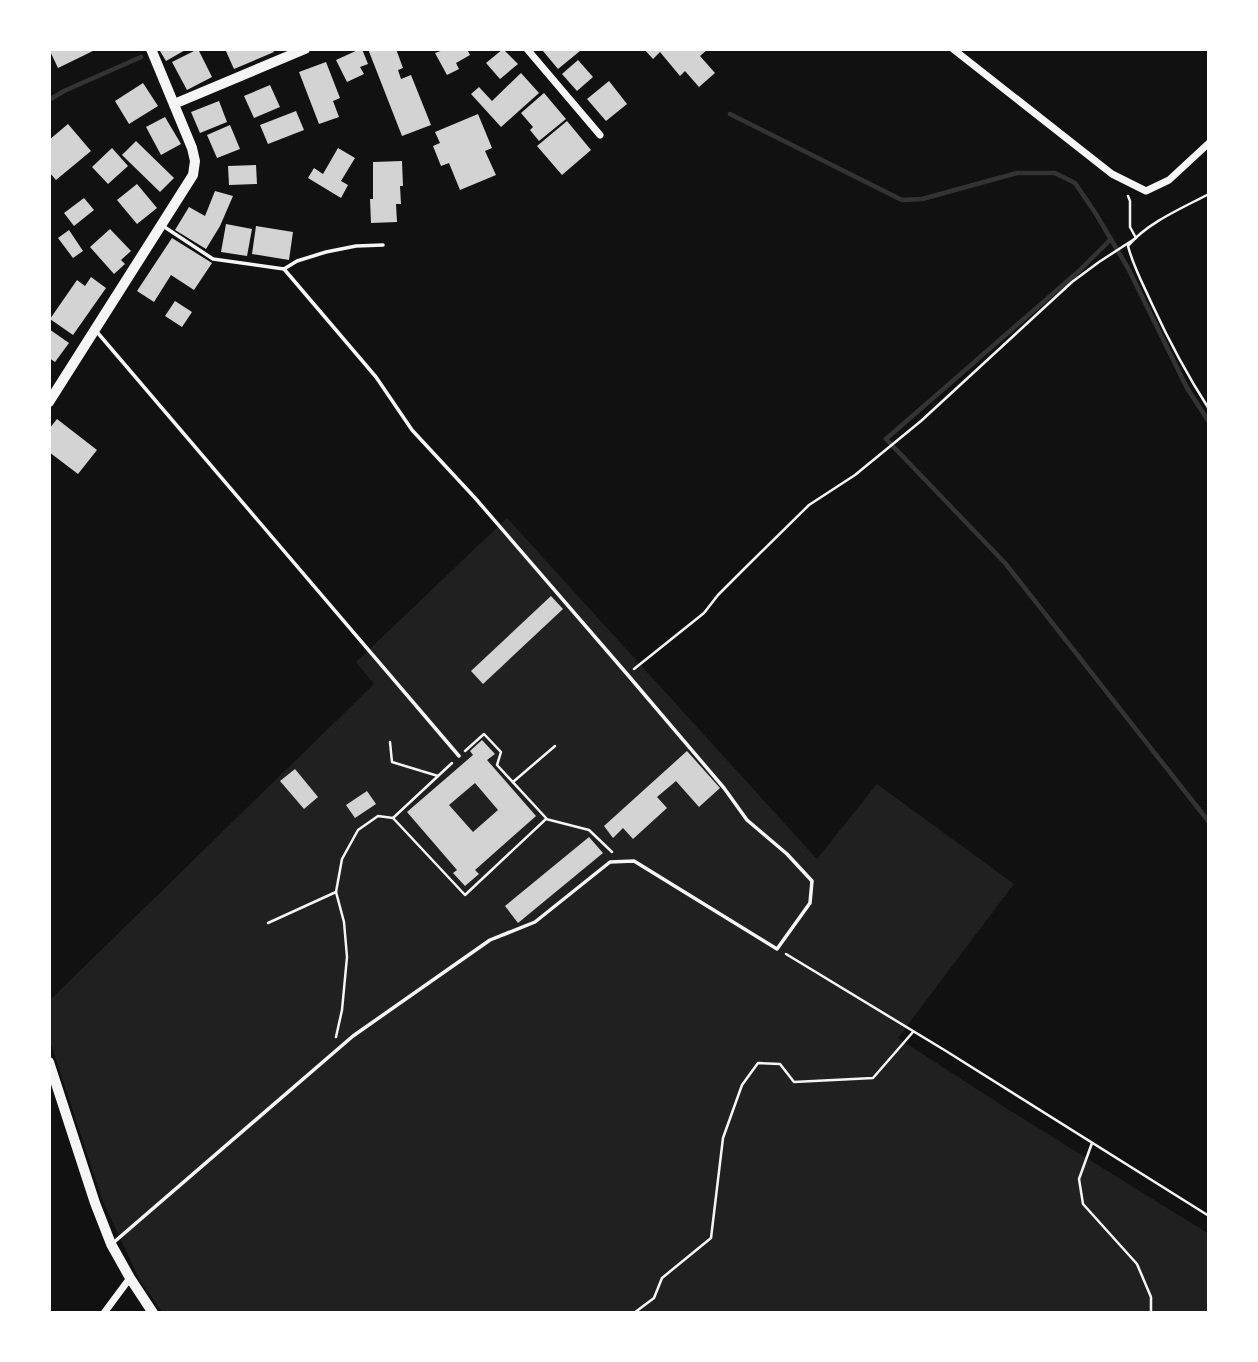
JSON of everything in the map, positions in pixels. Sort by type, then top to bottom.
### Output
[{"type":"street","points":[[49,402],[193,175],[195,161],[192,148],[151,49]]},
{"type":"street","points":[[174,104],[305,49]]},
{"type":"street","points":[[527,49],[600,135]]},
{"type":"street","points":[[953,49],[1112,174],[1146,191],[1170,180],[1209,143]]},
{"type":"street","points":[[49,1062],[111,1244],[153,1313]]},
{"type":"street","points":[[104,1313],[130,1278]]},
{"type":"lane","points":[[162,225],[213,258],[284,269],[297,261],[326,252],[356,246],[383,245]]},
{"type":"lane","points":[[111,1244],[333,1051],[490,940],[534,922],[610,862],[635,861],[777,949],[810,902],[812,881],[787,853],[747,820],[724,788],[627,674],[476,499],[412,430],[376,377],[284,269]]},
{"type":"lane","points":[[95,330],[459,757]]},
{"type":"path","points":[[1121,178],[1130,201],[1130,227],[1136,238]]},
{"type":"path","points":[[627,674],[704,613],[744,568],[809,505],[855,475],[921,421],[1072,282],[1175,211],[1209,194]]},
{"type":"path","points":[[1136,238],[1128,246],[1132,260],[1184,369],[1209,409]]},
{"type":"path","points":[[393,818],[484,734],[501,752],[497,765],[546,819],[589,830],[622,862]]},
{"type":"path","points":[[390,742],[392,762],[438,776]]},
{"type":"path","points":[[513,782],[555,746]]},
{"type":"path","points":[[333,1051],[347,957],[344,922],[336,892],[342,859],[358,830],[378,816],[393,818],[465,895],[546,819]]},
{"type":"path","points":[[268,923],[336,892]]},
{"type":"path","points":[[777,949],[1209,1216]]},
{"type":"path","points":[[634,1313],[654,1298],[663,1278],[711,1238],[723,1138],[743,1085],[758,1063],[780,1064],[794,1082],[873,1078],[913,1031]]},
{"type":"path","points":[[1092,1143],[1079,1179],[1083,1204],[1137,1264],[1151,1297],[1151,1313]]},
{"type":"shaded area","points":[[507,518],[817,859],[877,784],[1014,884],[898,1038],[1209,1234],[1209,1313],[163,1313],[140,1281],[102,1199],[49,1038],[49,1001],[374,684],[356,662]]},
{"type":"building","points":[[49,49],[97,49],[58,68]]},
{"type":"building","points":[[187,49],[166,61],[160,51]]},
{"type":"building","points":[[198,49],[212,77],[187,90],[172,62]]},
{"type":"building","points":[[225,49],[272,49],[274,52],[234,69]]},
{"type":"building","points":[[360,49],[368,64],[360,67],[364,74],[347,82],[336,60]]},
{"type":"building","points":[[368,49],[396,49],[403,68],[398,70],[401,79],[411,75],[431,125],[402,136]]},
{"type":"building","points":[[446,49],[467,49],[470,55],[456,63],[459,69],[447,75],[435,53]]},
{"type":"building","points":[[503,49],[518,64],[500,79],[486,63]]},
{"type":"building","points":[[644,49],[708,49],[700,56],[715,73],[699,87],[685,71],[680,76],[660,52],[653,59]]},
{"type":"building","points":[[543,51],[580,51],[558,69]]},
{"type":"building","points":[[578,60],[593,77],[577,91],[562,74]]},
{"type":"building","points":[[326,62],[340,98],[333,101],[339,117],[319,124],[299,72]]},
{"type":"building","points":[[521,73],[539,93],[501,127],[471,94],[479,87],[492,101]]},
{"type":"building","points":[[609,81],[627,104],[606,121],[587,99]]},
{"type":"building","points":[[143,83],[158,106],[129,124],[115,101]]},
{"type":"building","points":[[270,85],[280,107],[254,118],[244,96]]},
{"type":"building","points":[[544,93],[566,119],[539,141],[530,130],[533,127],[521,113]]},
{"type":"building","points":[[219,101],[227,122],[200,133],[191,112]]},
{"type":"building","points":[[296,111],[304,130],[268,144],[260,125]]},
{"type":"building","points":[[478,114],[492,148],[485,151],[496,175],[460,190],[449,163],[441,166],[433,146],[440,143],[435,132]]},
{"type":"building","points":[[165,117],[181,144],[161,155],[146,127]]},
{"type":"building","points":[[567,121],[591,150],[562,175],[537,146]]},
{"type":"building","points":[[68,124],[91,151],[56,180],[49,172],[49,140]]},
{"type":"building","points":[[230,125],[240,149],[217,158],[207,135]]},
{"type":"building","points":[[136,141],[174,178],[160,192],[122,155]]},
{"type":"building","points":[[112,148],[128,166],[108,184],[92,167]]},
{"type":"building","points":[[338,148],[355,158],[341,181],[348,185],[341,198],[308,178],[314,168],[323,174]]},
{"type":"building","points":[[402,161],[403,186],[400,186],[401,204],[396,204],[397,222],[371,223],[373,162]]},
{"type":"building","points":[[256,165],[257,184],[229,185],[228,166]]},
{"type":"building","points":[[137,184],[157,208],[137,224],[117,200]]},
{"type":"building","points":[[215,191],[233,196],[206,249],[175,230],[189,207],[205,216]]},
{"type":"building","points":[[84,198],[94,210],[74,226],[64,213]]},
{"type":"building","points":[[226,224],[252,229],[247,256],[221,252]]},
{"type":"building","points":[[256,226],[293,232],[289,260],[252,254]]},
{"type":"building","points":[[110,229],[131,251],[121,260],[125,264],[114,274],[90,247]]},
{"type":"building","points":[[69,230],[83,251],[73,258],[58,238]]},
{"type":"building","points":[[172,238],[212,263],[194,290],[171,275],[154,302],[137,291]]},
{"type":"building","points":[[91,277],[106,288],[73,335],[50,319],[77,280],[85,286]]},
{"type":"building","points":[[175,301],[192,312],[182,327],[165,316]]},
{"type":"building","points":[[49,329],[69,343],[55,362],[49,358]]},
{"type":"building","points":[[57,419],[97,450],[78,474],[49,452],[49,429]]},
{"type":"building","points":[[551,596],[563,609],[483,684],[471,671]]},
{"type":"building","points":[[482,740],[495,754],[487,760],[536,816],[475,870],[479,874],[465,886],[453,873],[457,870],[407,812],[473,755],[470,751]],"holes":[[[475,783],[498,810],[473,832],[449,805]]]},
{"type":"building","points":[[687,751],[720,788],[699,807],[676,781],[657,797],[667,808],[633,839],[623,828],[613,838],[604,826]]},
{"type":"building","points":[[295,769],[318,797],[304,809],[280,781]]},
{"type":"building","points":[[367,791],[376,804],[355,818],[346,805]]},
{"type":"building","points":[[589,837],[603,853],[518,923],[505,906]]},
{"type":"waterway","points":[[49,100],[141,57]]},
{"type":"waterway","points":[[730,114],[902,200],[922,199],[1017,173],[1055,173],[1075,183],[1128,268],[1187,388],[1209,422]]},
{"type":"waterway","points":[[1111,239],[1079,271],[886,439],[1005,563],[1209,822]]}]
